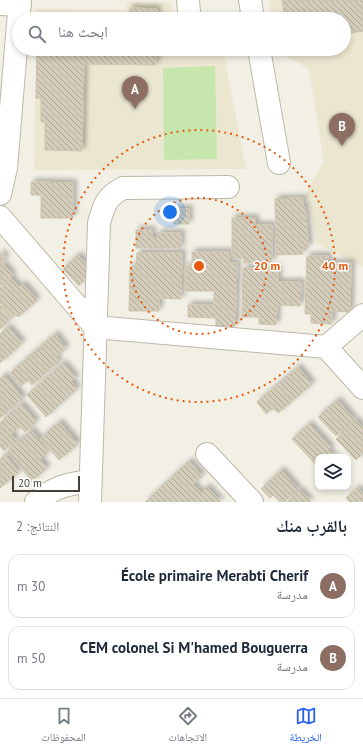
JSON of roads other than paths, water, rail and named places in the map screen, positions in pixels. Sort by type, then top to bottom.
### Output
[{"type":"street","points":[[250,0],[252,12]]},
{"type":"street","points":[[0,194],[6,168],[12,27]]},
{"type":"street","points":[[260,56],[279,162]]},
{"type":"street","points":[[36,502],[46,493],[70,483],[90,492],[100,223],[104,206],[112,193],[123,188],[228,187]]},
{"type":"street","points":[[0,217],[95,327],[326,347],[363,388]]},
{"type":"street","points":[[326,347],[363,315]]},
{"type":"street","points":[[207,454],[252,502]]},
{"type":"place","name":"École primaire Merabti Cherif","points":[[135,109]]},
{"type":"place","name":"CEM colonel Si M'hamed Bouguerra","points":[[342,146]]}]
